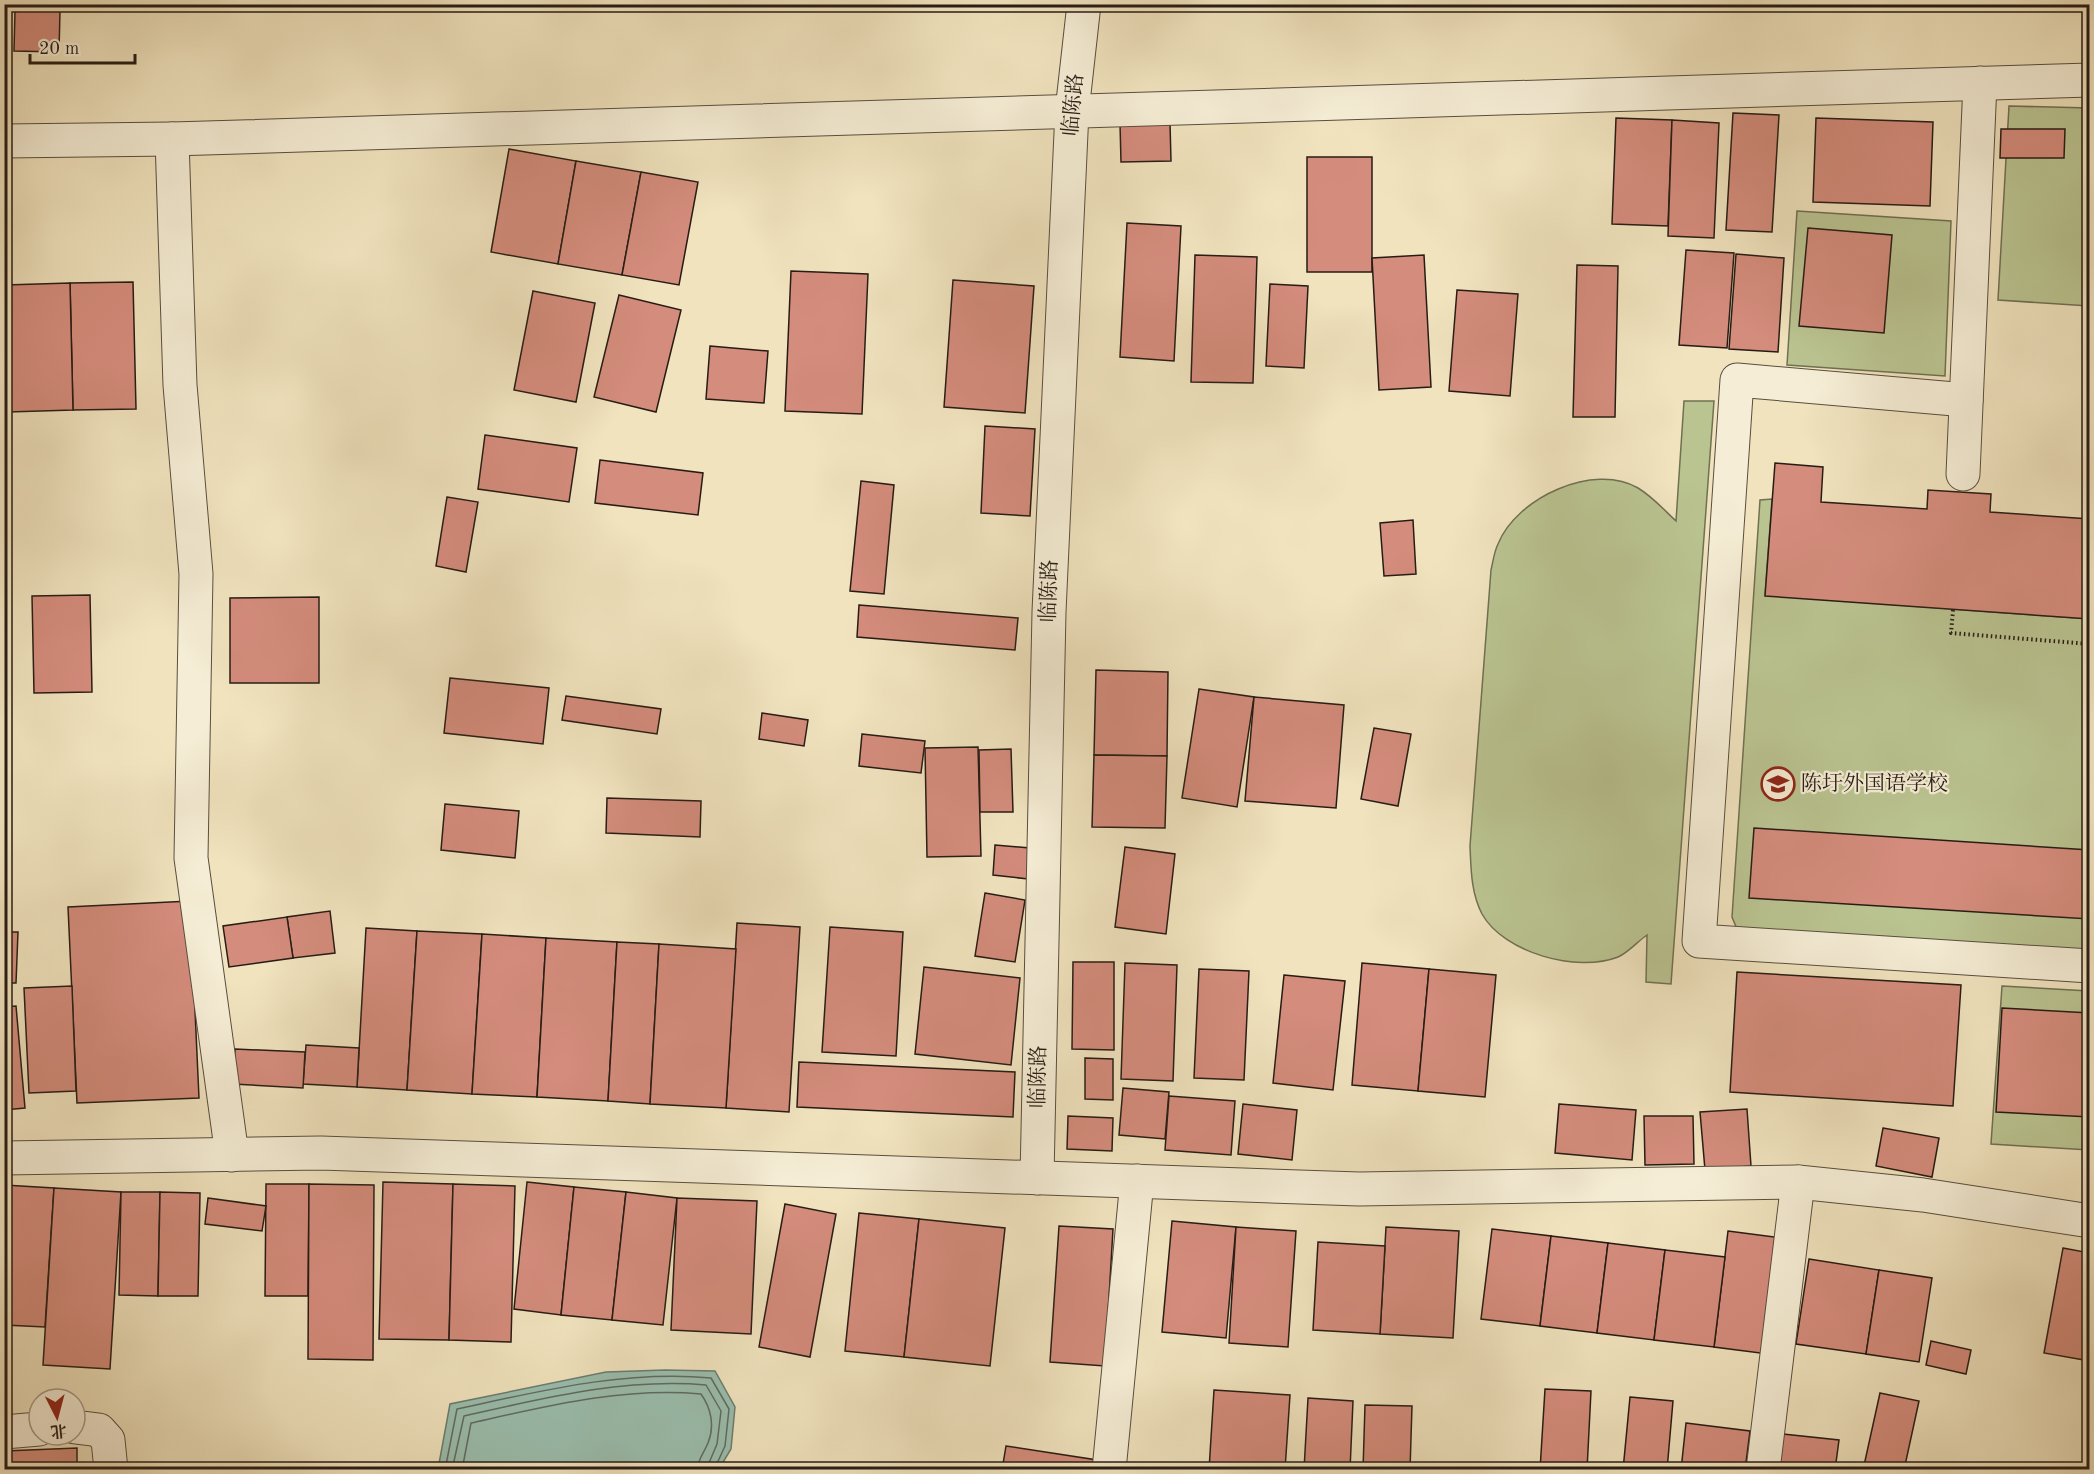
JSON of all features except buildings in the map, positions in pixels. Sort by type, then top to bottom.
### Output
[{"type":"street","name":"临陈路","points":[[1037,1178],[1049,612],[1072,111],[1084,4]]},
{"type":"street","points":[[4,141],[172,139],[2090,80]]},
{"type":"street","points":[[1963,474],[1980,83]]},
{"type":"street","points":[[172,139],[180,385],[196,574],[191,858],[232,1155]]},
{"type":"street","points":[[1966,400],[1737,380],[1699,941],[2090,966]]},
{"type":"street","points":[[4,1158],[321,1153],[1359,1189],[1798,1182],[1923,1196],[2090,1221]]},
{"type":"street","points":[[1109,1470],[1137,1182]]},
{"type":"street","points":[[1763,1470],[1798,1182]]},
{"type":"street","points":[[87,1428],[99,1430],[108,1440],[111,1470]]},
{"type":"street","points":[[4,1431],[27,1430]]},
{"type":"path","points":[[1953,610],[1951,633],[2090,644]]},
{"type":"green space","points":[[2009,106],[2089,108],[2089,306],[1998,300]]},
{"type":"green space","points":[[1797,211],[1951,221],[1945,376],[1787,365]]},
{"type":"green space","points":[[1684,401],[1714,401],[1671,984],[1646,982],[1647,935],[1618,957],[1583,963],[1543,956],[1507,939],[1492,928],[1478,906],[1472,881],[1470,846],[1491,570],[1498,544],[1507,527],[1521,512],[1539,499],[1579,482],[1600,479],[1620,481],[1638,488],[1676,521]]},
{"type":"green space","points":[[1772,499],[1765,595],[2089,619],[2089,951],[1737,929],[1732,917],[1760,500]]},
{"type":"green space","points":[[2002,986],[2089,991],[2089,1150],[1991,1144]]},
{"type":"water","points":[[715,1371],[735,1407],[731,1449],[719,1469],[438,1469],[450,1404],[606,1372]]},
{"type":"place","name":"陈圩外国语学校","points":[[1778,784]]}]
